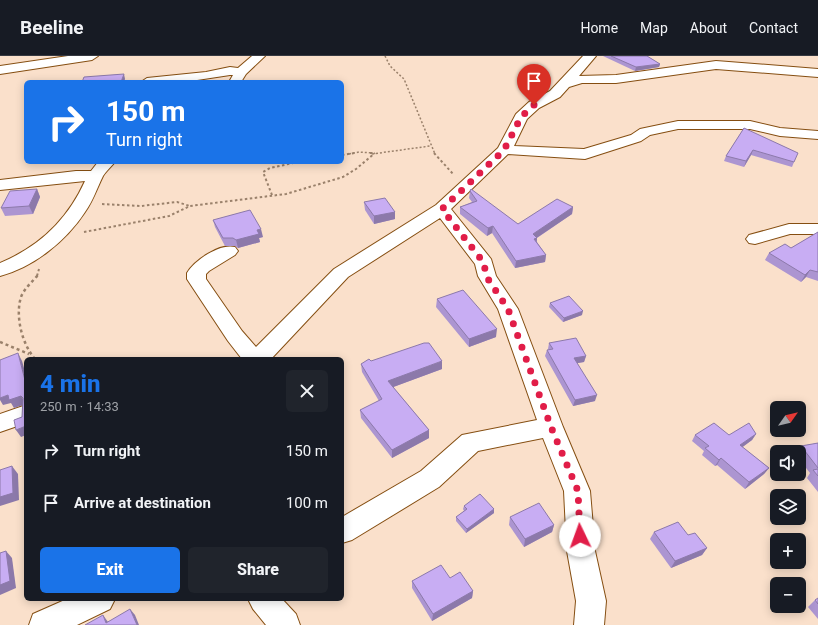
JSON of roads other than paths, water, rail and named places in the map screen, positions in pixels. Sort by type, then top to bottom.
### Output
[{"type":"street","points":[[0,70],[92,56]]},
{"type":"street","points":[[162,80],[230,71],[238,77],[259,56]]},
{"type":"street","points":[[260,357],[341,273],[442,209],[504,150],[521,117],[534,105],[556,94],[590,56]]},
{"type":"street","points":[[564,84],[581,79],[616,79],[716,65],[818,73]]},
{"type":"street","points":[[504,150],[532,150],[585,154],[636,138],[645,132],[678,125],[750,125],[780,132],[818,135]]},
{"type":"street","points":[[0,270],[38,249],[71,222],[85,200],[94,176],[105,164]]},
{"type":"street","points":[[0,185],[76,176],[94,176]]},
{"type":"street","points":[[0,200],[24,183]]},
{"type":"street","points":[[442,209],[484,263],[486,276],[508,309],[551,427],[578,491],[581,550],[591,601],[589,625]]},
{"type":"street","points":[[755,239],[789,229],[818,229]]},
{"type":"street","points":[[228,251],[202,267],[196,273],[197,279],[235,336],[252,357]]},
{"type":"street","points":[[0,423],[24,415]]},
{"type":"street","points":[[344,530],[430,479],[471,442],[551,427]]},
{"type":"street","points":[[44,625],[96,601]]}]
